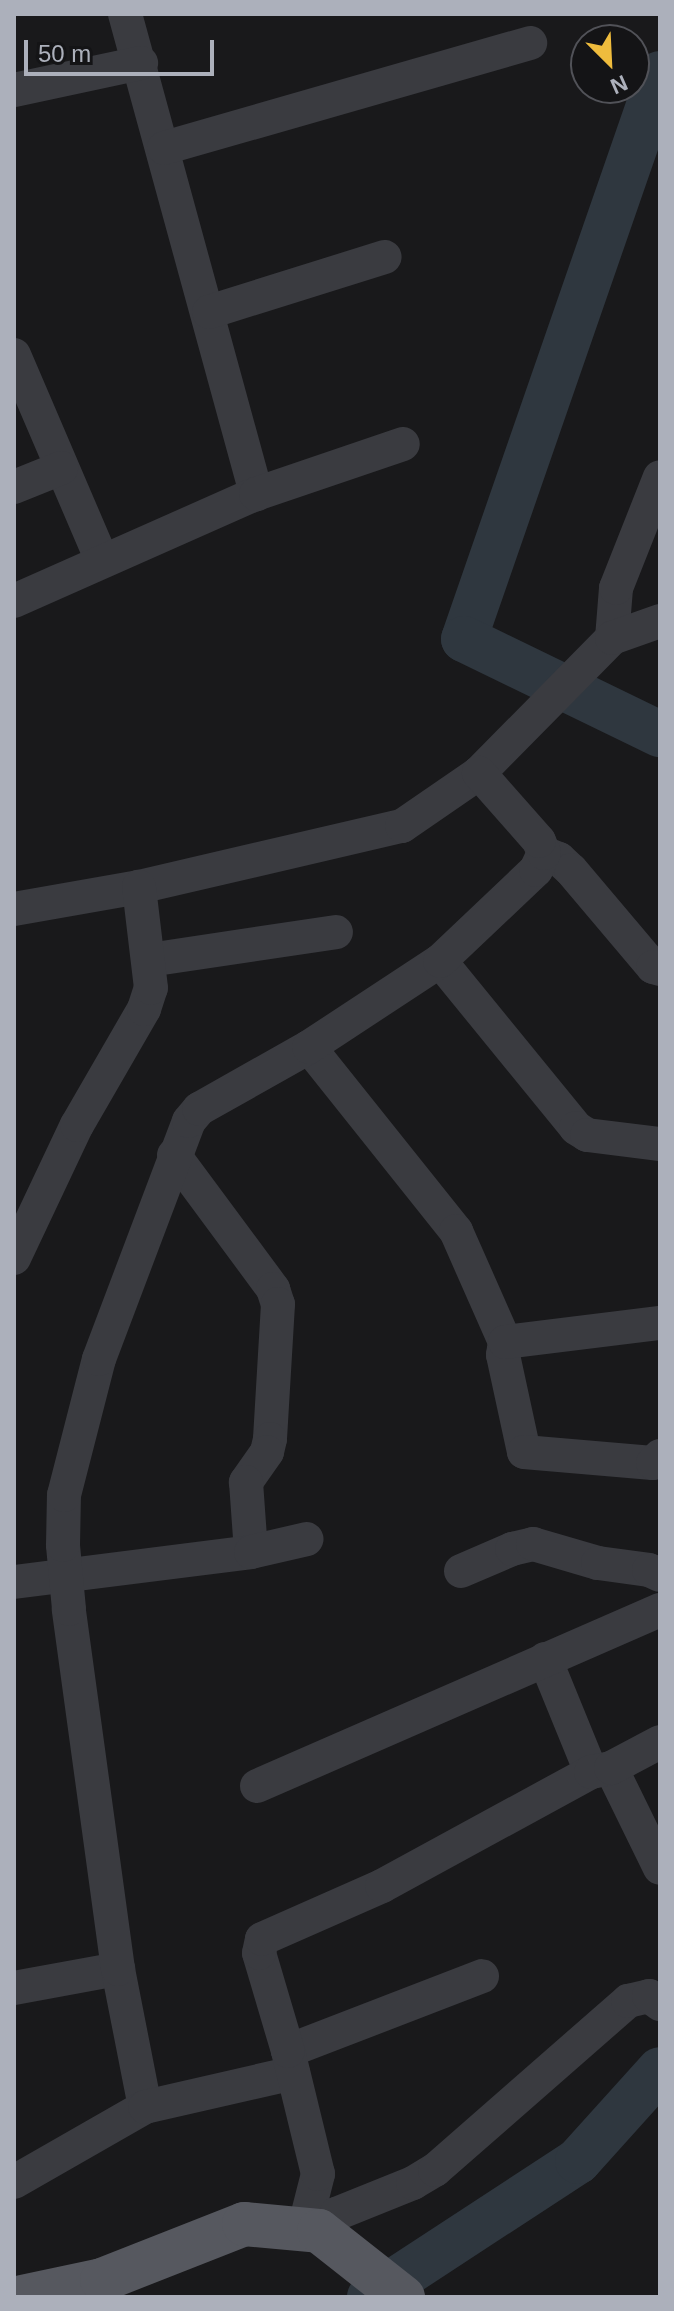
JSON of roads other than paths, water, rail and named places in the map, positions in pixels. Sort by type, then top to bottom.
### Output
[{"type":"main road","points":[[22,2297],[102,2280],[244,2224],[315,2231],[403,2297]]},
{"type":"street","points":[[125,14],[209,312],[256,494]]},
{"type":"street","points":[[164,148],[530,43]]},
{"type":"street","points":[[14,90],[141,63]]},
{"type":"street","points":[[209,312],[385,257]]},
{"type":"street","points":[[14,355],[102,560]]},
{"type":"street","points":[[14,601],[256,494],[403,444]]},
{"type":"street","points":[[14,487],[61,468]]},
{"type":"street","points":[[611,638],[616,588],[660,477]]},
{"type":"street","points":[[14,909],[139,887],[402,826],[488,764],[611,638],[660,621]]},
{"type":"street","points":[[488,764],[544,853],[559,859],[571,870],[653,967],[660,969]]},
{"type":"street","points":[[145,2107],[118,1969],[63,1545],[64,1495],[91,1389],[174,1155],[199,1109],[309,1047],[440,961],[536,870],[544,853]]},
{"type":"street","points":[[14,1258],[77,1125],[144,1009],[151,988],[139,887]]},
{"type":"street","points":[[149,960],[336,932]]},
{"type":"street","points":[[440,961],[576,1128],[587,1135],[660,1144]]},
{"type":"street","points":[[309,1047],[456,1231],[505,1342],[503,1355],[524,1452],[653,1463],[660,1456]]},
{"type":"street","points":[[174,1155],[273,1289],[278,1304],[270,1439],[267,1452],[246,1482],[251,1552]]},
{"type":"street","points":[[505,1342],[660,1323]]},
{"type":"street","points":[[14,1582],[251,1552],[307,1539]]},
{"type":"street","points":[[461,1571],[512,1549],[533,1544],[598,1563],[649,1570],[660,1575]]},
{"type":"street","points":[[257,1786],[660,1610]]},
{"type":"street","points":[[545,1659],[601,1770],[660,1868]]},
{"type":"street","points":[[315,2231],[318,2174],[291,2062],[259,1953],[262,1939],[382,1886],[660,1742]]},
{"type":"street","points":[[14,1988],[118,1969]]},
{"type":"street","points":[[14,2182],[145,2107],[291,2062],[482,1976]]},
{"type":"street","points":[[315,2231],[336,2214],[413,2183],[435,2170],[628,2001],[649,1996],[660,2004]]},
{"type":"waterway","points":[[660,74],[464,639],[660,734]]},
{"type":"waterway","points":[[370,2297],[578,2161],[660,2070]]}]
